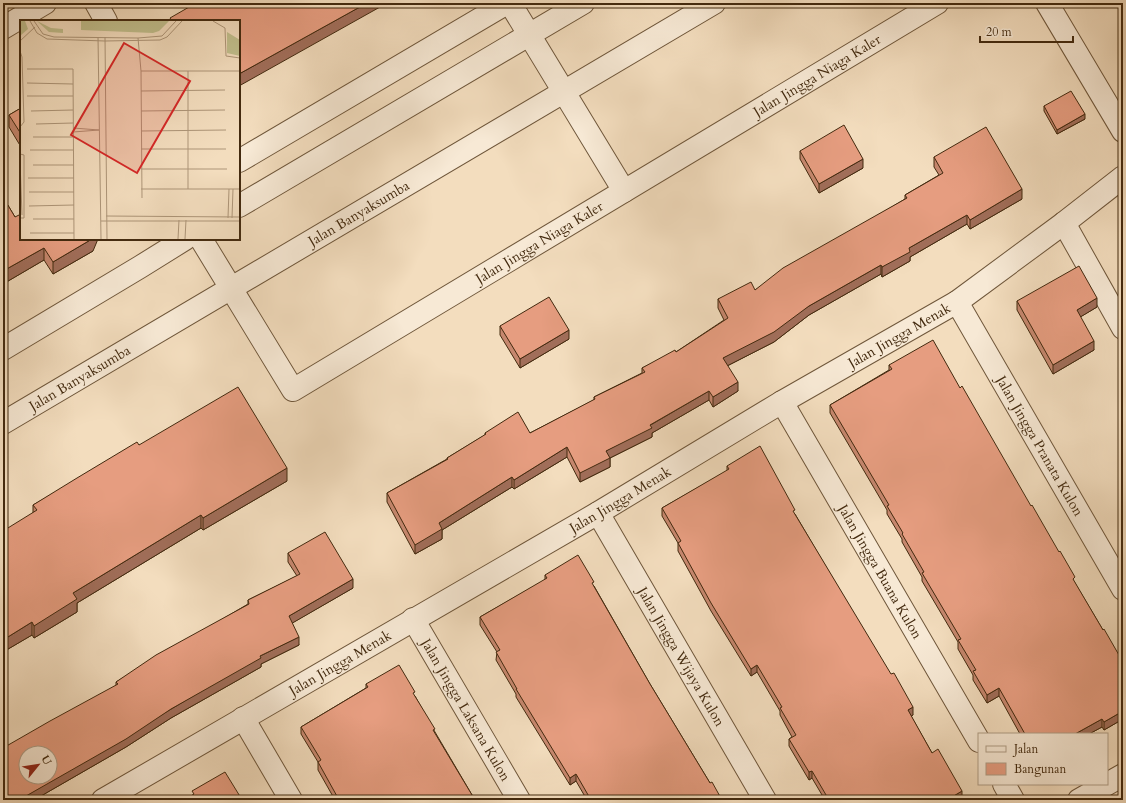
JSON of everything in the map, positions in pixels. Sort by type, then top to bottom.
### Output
[{"type":"street","points":[[96,3],[105,20]]},
{"type":"street","points":[[240,160],[509,3],[530,35],[624,191]]},
{"type":"street","points":[[240,205],[583,3]]},
{"type":"street","name":"Jalan Banyaksumba","points":[[3,423],[714,3]]},
{"type":"street","name":"Jalan Jingga Niaga Kaler","points":[[202,240],[293,390],[937,3]]},
{"type":"street","points":[[1048,3],[1123,131]]},
{"type":"street","points":[[22,20],[46,10]]},
{"type":"street","points":[[3,28],[20,21]]},
{"type":"street","name":"Jalan Jingga Menak","points":[[103,800],[598,513],[782,402],[957,302],[1064,223],[1123,176]]},
{"type":"street","points":[[1064,223],[1123,328]]},
{"type":"street","points":[[3,349],[183,240]]},
{"type":"street","name":"Jalan Jingga Pranata Kulon","points":[[957,302],[1123,589]]},
{"type":"street","name":"Jalan Jingga Buana Kulon","points":[[782,402],[978,739]]},
{"type":"street","name":"Jalan Jingga Wijaya Kulon","points":[[598,513],[766,800]]},
{"type":"street","name":"Jalan Jingga Laksana Kulon","points":[[413,619],[519,800]]},
{"type":"street","points":[[243,718],[291,800]]},
{"type":"street","points":[[1108,784],[1123,775]]},
{"type":"street","points":[[1005,785],[1013,800]]},
{"type":"street","points":[[1079,800],[1105,785]]},
{"type":"building","points":[[196,3],[367,3],[240,73],[240,20],[171,20],[170,18]]},
{"type":"building","points":[[1071,91],[1085,114],[1057,130],[1044,106]]},
{"type":"building","points":[[20,109],[20,132],[9,115]]},
{"type":"building","points":[[844,125],[863,159],[819,184],[800,151]]},
{"type":"building","points":[[986,127],[1022,189],[970,220],[967,215],[909,248],[910,252],[882,267],[881,265],[809,306],[774,332],[723,358],[738,382],[713,397],[709,391],[650,425],[652,428],[606,451],[610,458],[580,473],[567,447],[514,480],[512,477],[439,523],[442,529],[415,545],[387,493],[448,459],[447,458],[518,412],[530,433],[595,399],[594,397],[645,372],[642,368],[675,350],[676,352],[728,318],[718,299],[751,282],[755,290],[783,268],[907,198],[905,195],[943,173],[934,157]]},
{"type":"building","points":[[3,197],[15,217],[20,214],[20,240],[90,240],[53,262],[44,248],[3,271]]},
{"type":"building","points":[[1079,266],[1097,298],[1077,310],[1094,341],[1053,365],[1017,301]]},
{"type":"building","points":[[549,297],[569,330],[520,359],[500,326]]},
{"type":"building","points":[[933,340],[960,388],[962,386],[1031,506],[1032,505],[1059,552],[1060,551],[1075,577],[1073,579],[1123,662],[1123,711],[1104,722],[1102,719],[1077,733],[1024,733],[999,688],[987,695],[973,671],[976,670],[958,640],[961,639],[922,573],[924,572],[887,506],[889,505],[830,405],[892,369],[889,365]]},
{"type":"building","points":[[238,387],[287,468],[203,518],[201,515],[73,593],[77,599],[34,626],[32,622],[3,640],[3,531],[37,510],[33,505],[77,478],[137,442],[139,445]]},
{"type":"building","points":[[760,446],[795,510],[793,511],[891,674],[894,673],[913,707],[908,710],[932,753],[938,749],[962,791],[947,800],[829,800],[812,771],[809,772],[789,739],[796,735],[780,708],[782,707],[757,665],[751,669],[711,603],[678,543],[681,541],[662,508],[729,469],[727,466]]},
{"type":"building","points":[[325,532],[353,579],[289,616],[299,637],[260,656],[261,658],[171,709],[126,739],[58,778],[58,745],[18,745],[18,785],[45,785],[19,800],[3,800],[3,748],[118,684],[116,682],[156,655],[249,604],[248,600],[300,574],[288,553]]},
{"type":"building","points":[[578,555],[594,582],[592,583],[650,684],[710,783],[712,782],[722,800],[591,800],[576,774],[570,778],[516,689],[496,652],[500,650],[480,617],[547,578],[545,575]]},
{"type":"building","points":[[399,665],[415,692],[413,693],[435,729],[433,730],[475,800],[337,799],[338,798],[318,762],[321,760],[301,727],[368,687],[366,684]]},
{"type":"building","points":[[225,772],[241,798],[239,799],[240,800],[184,800],[194,794],[192,791]]}]
